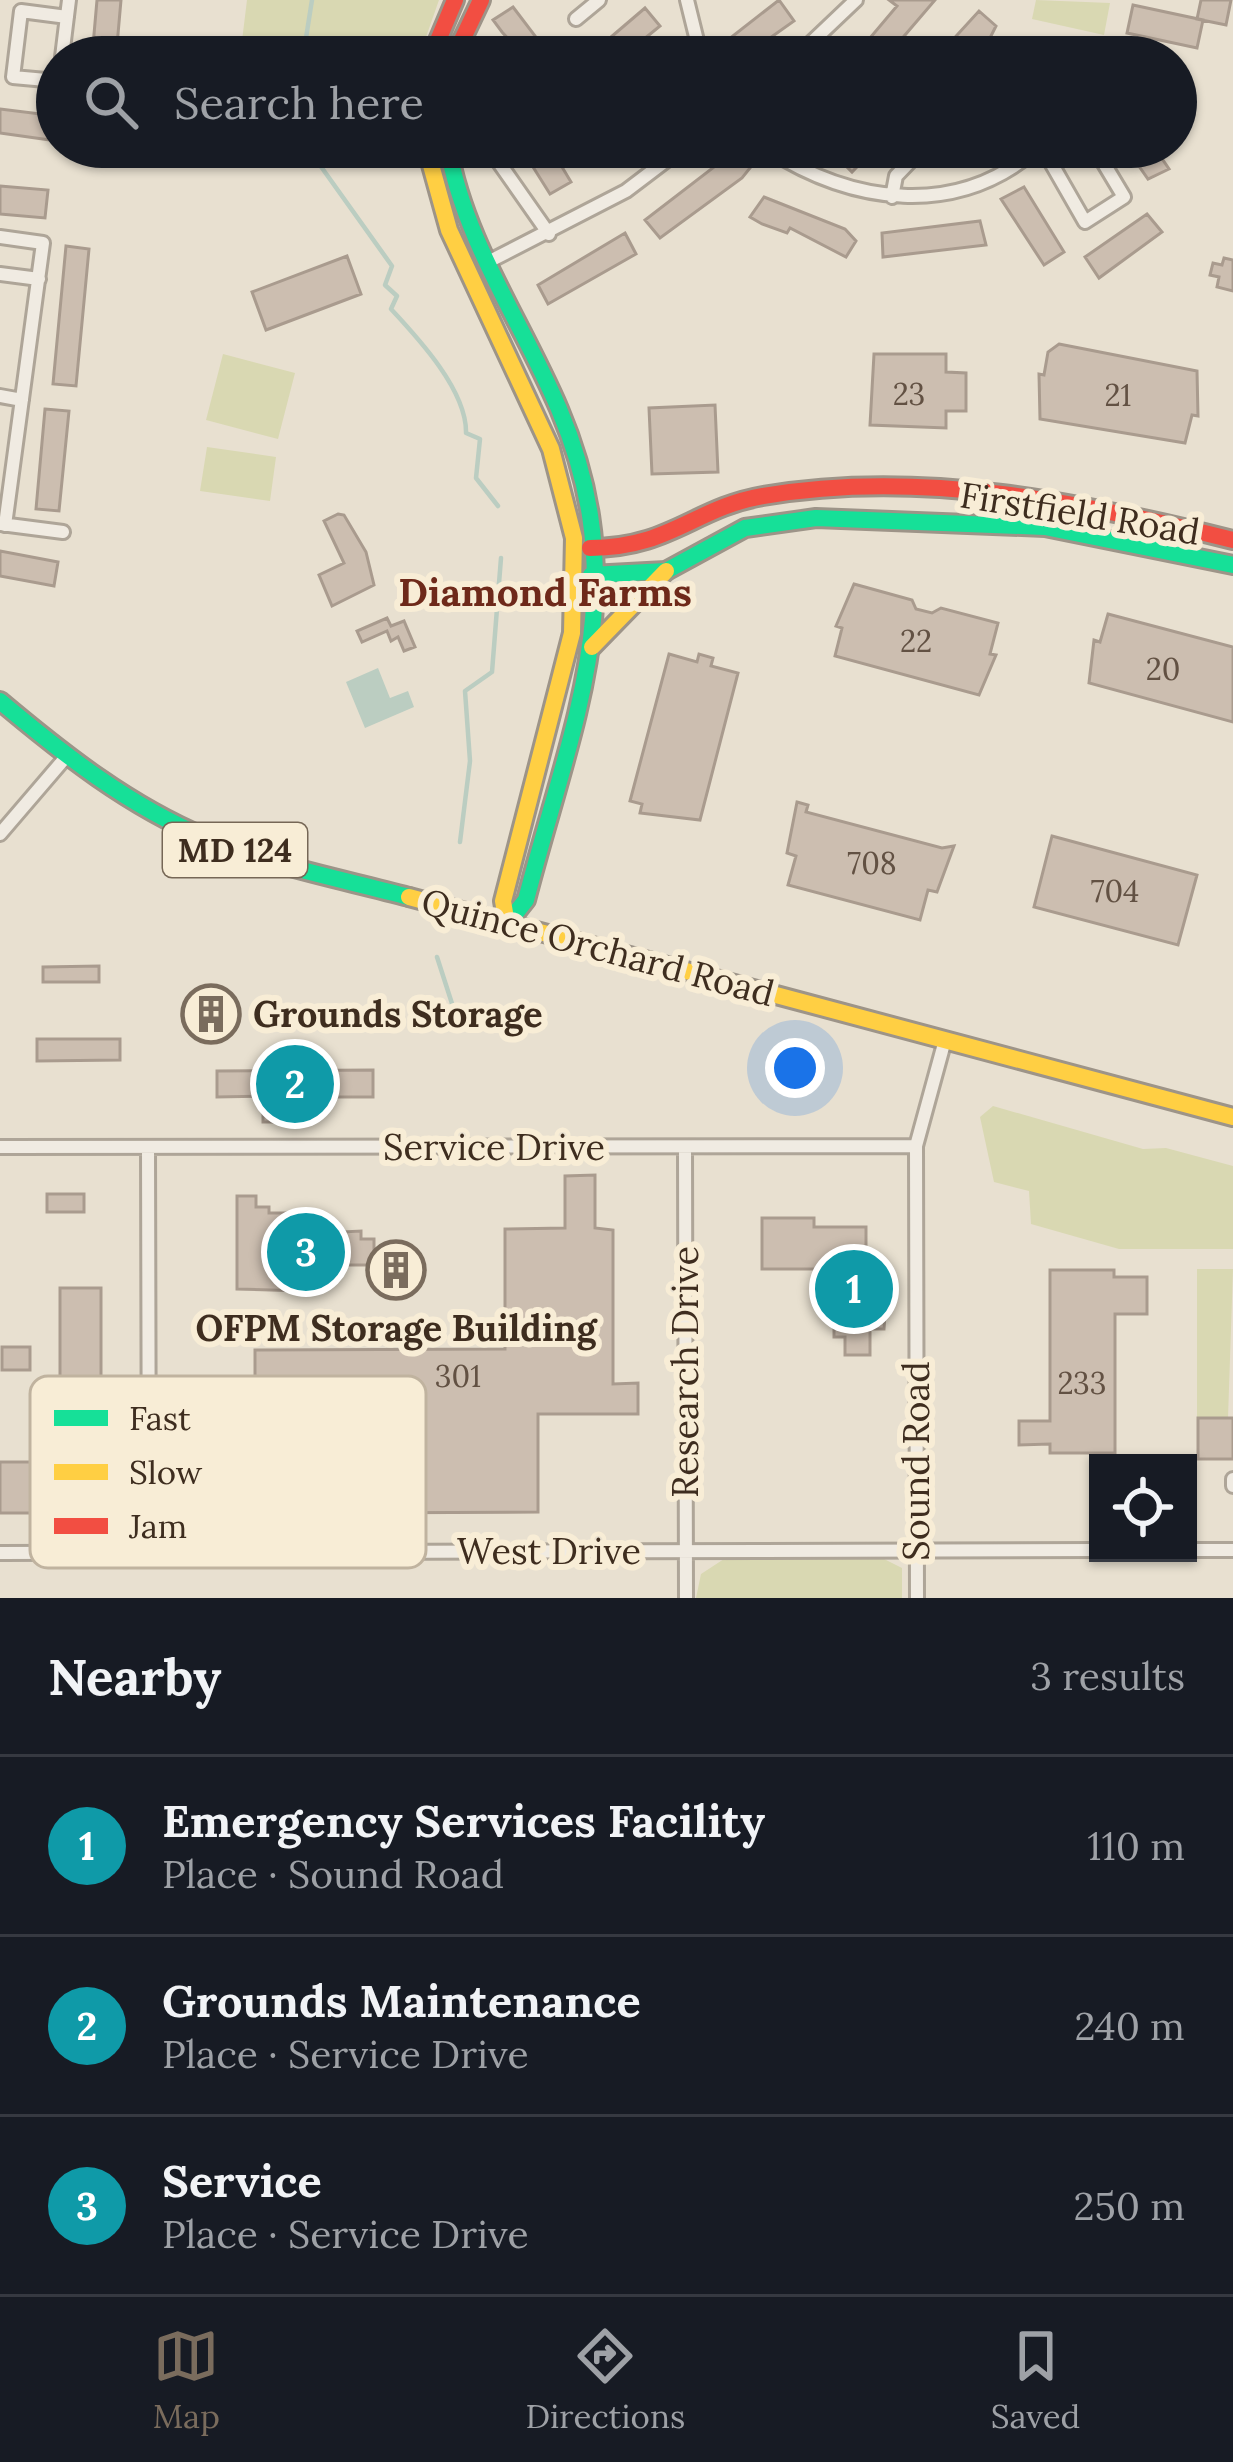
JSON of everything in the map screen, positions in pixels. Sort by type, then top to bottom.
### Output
[{"type":"street","points":[[65,36],[69,0]]},
{"type":"street","points":[[440,36],[455,0]]},
{"type":"street","points":[[464,36],[481,0]]},
{"type":"street","points":[[576,19],[599,0]]},
{"type":"street","points":[[687,0],[696,36]]},
{"type":"street","points":[[818,36],[856,0]]},
{"type":"street","points":[[36,80],[13,77],[21,10],[67,17]]},
{"type":"street","points":[[430,168],[440,213],[561,467],[577,549],[579,576],[572,633],[503,901],[506,924]]},
{"type":"street","points":[[453,168],[461,205],[582,460],[601,574],[591,647],[526,900],[506,924]]},
{"type":"street","points":[[503,168],[549,234]]},
{"type":"street","points":[[488,262],[626,191],[656,168]]},
{"type":"street","points":[[803,168],[838,187],[892,197],[971,185],[1002,168]]},
{"type":"street","points":[[892,197],[896,176],[904,168]]},
{"type":"street","points":[[1053,168],[1085,222],[1124,197],[1107,168]]},
{"type":"street","points":[[0,237],[43,243],[3,524],[62,532]]},
{"type":"street","points":[[0,274],[39,279]]},
{"type":"street","points":[[0,396],[22,400]]},
{"type":"street","name":"Firstfield Road","points":[[577,549],[654,542],[745,500],[829,490],[958,490],[1022,497],[1146,517],[1233,540]]},
{"type":"street","name":"Firstfield Road","points":[[579,576],[666,571],[746,528],[830,518],[1045,527],[1233,565]]},
{"type":"street","points":[[591,647],[666,571]]},
{"type":"street","name":"Quince Orchard Road","points":[[0,701],[107,788],[185,832],[506,924],[1233,1117]]},
{"type":"street","points":[[0,834],[65,757]]},
{"type":"street","name":"Sound Road","points":[[917,1598],[916,1146],[945,1040]]},
{"type":"street","name":"Service Drive","points":[[0,1148],[916,1146]]},
{"type":"street","points":[[148,1147],[149,1376]]},
{"type":"street","name":"Research Drive","points":[[685,1147],[686,1598]]},
{"type":"street","name":"West Drive","points":[[426,1551],[1089,1550]]},
{"type":"street","points":[[1197,1550],[1233,1550]]},
{"type":"street","name":"West Drive","points":[[0,1553],[30,1553]]},
{"type":"green space","points":[[247,0],[439,0],[426,36],[243,36]]},
{"type":"green space","points":[[1036,0],[1110,3],[1104,35],[1032,19]]},
{"type":"green space","points":[[223,354],[295,373],[278,439],[206,420]]},
{"type":"green space","points":[[207,447],[276,457],[270,501],[200,491]]},
{"type":"green space","points":[[993,1106],[1143,1149],[1166,1148],[1233,1166],[1233,1249],[1119,1249],[1031,1224],[1029,1191],[994,1182],[980,1117]]},
{"type":"green space","points":[[1197,1269],[1233,1269],[1228,1418],[1197,1418]]},
{"type":"green space","points":[[882,1558],[902,1568],[902,1598],[696,1598],[701,1574],[724,1559]]},
{"type":"shaded area","points":[[378,668],[390,698],[408,691],[414,707],[365,728],[346,682]]},
{"type":"building","points":[[97,0],[121,0],[118,36],[94,36]]},
{"type":"building","points":[[779,0],[794,21],[773,36],[733,36]]},
{"type":"building","points":[[889,0],[935,0],[904,36],[872,36],[897,6]]},
{"type":"building","points":[[1201,0],[1231,0],[1226,25],[1197,19]]},
{"type":"building","points":[[1133,5],[1203,20],[1197,48],[1197,36],[1127,33]]},
{"type":"building","points":[[513,7],[535,36],[506,36],[493,20]]},
{"type":"building","points":[[645,8],[660,26],[648,36],[612,36]]},
{"type":"building","points":[[979,11],[996,26],[991,36],[956,36]]},
{"type":"building","points":[[0,109],[36,113],[36,138],[0,133]]},
{"type":"building","points":[[534,168],[563,168],[571,182],[550,194]]},
{"type":"building","points":[[713,168],[750,168],[660,238],[645,220]]},
{"type":"building","points":[[1140,168],[1169,169],[1148,179]]},
{"type":"building","points":[[0,186],[48,190],[45,218],[0,214]]},
{"type":"building","points":[[1024,187],[1064,252],[1044,265],[1001,199]]},
{"type":"building","points":[[764,197],[845,229],[856,241],[846,257],[790,228],[787,233],[762,224],[750,217]]},
{"type":"building","points":[[1147,214],[1162,232],[1099,278],[1085,257]]},
{"type":"building","points":[[980,221],[986,245],[883,257],[882,233]]},
{"type":"building","points":[[625,233],[636,254],[548,304],[538,285]]},
{"type":"building","points":[[66,246],[89,249],[76,386],[53,384]]},
{"type":"building","points":[[347,256],[361,294],[266,330],[252,292]]},
{"type":"building","points":[[1224,258],[1233,260],[1233,291],[1217,287],[1219,277],[1210,275],[1213,263],[1222,265]]},
{"type":"building","points":[[1059,344],[1197,371],[1198,416],[1192,415],[1185,443],[1040,419],[1039,374],[1044,375],[1048,352]]},
{"type":"building","points":[[874,354],[946,354],[946,372],[966,373],[966,411],[946,411],[946,428],[870,425]]},
{"type":"building","points":[[715,405],[718,472],[652,474],[649,408]]},
{"type":"building","points":[[45,409],[69,411],[59,511],[36,509]]},
{"type":"building","points":[[344,515],[366,552],[374,585],[332,606],[319,575],[344,563],[324,521]]},
{"type":"building","points":[[0,551],[58,562],[54,586],[0,576]]},
{"type":"building","points":[[854,584],[912,600],[916,609],[932,613],[941,608],[998,623],[990,654],[996,655],[979,695],[835,656],[842,628],[836,626]]},
{"type":"building","points":[[1108,614],[1233,647],[1233,722],[1089,683],[1094,640],[1100,642]]},
{"type":"building","points":[[387,618],[391,626],[404,621],[415,647],[404,651],[398,637],[391,641],[387,631],[362,642],[357,631]]},
{"type":"building","points":[[669,654],[697,662],[699,654],[713,658],[711,666],[738,673],[700,820],[640,813],[642,804],[630,801]]},
{"type":"building","points":[[797,802],[808,805],[806,812],[942,848],[954,846],[937,892],[928,890],[920,920],[788,885],[796,856],[787,853]]},
{"type":"building","points":[[1052,836],[1197,875],[1178,945],[1034,907]]},
{"type":"building","points":[[99,966],[99,982],[43,982],[43,967]]},
{"type":"building","name":"Grounds Storage","points":[[191,999],[231,999],[230,1029],[190,1028]]},
{"type":"building","points":[[37,1039],[120,1039],[120,1060],[37,1061]]},
{"type":"building","points":[[373,1070],[373,1097],[296,1097],[296,1122],[263,1122],[263,1096],[217,1097],[217,1071]]},
{"type":"building","points":[[595,1175],[595,1228],[613,1230],[613,1384],[638,1383],[638,1414],[538,1414],[538,1512],[426,1513],[426,1376],[255,1376],[255,1350],[505,1349],[505,1229],[565,1228],[565,1176]]},
{"type":"building","points":[[47,1194],[84,1194],[84,1212],[47,1212]]},
{"type":"building","points":[[237,1196],[256,1196],[256,1207],[269,1207],[269,1213],[302,1213],[302,1234],[361,1231],[361,1239],[374,1239],[374,1251],[409,1251],[410,1290],[382,1290],[382,1265],[303,1265],[303,1291],[237,1289]]},
{"type":"building","points":[[762,1218],[814,1218],[814,1227],[866,1227],[866,1262],[884,1262],[887,1285],[884,1329],[870,1329],[870,1355],[845,1355],[845,1337],[834,1337],[834,1305],[821,1305],[821,1269],[762,1269]]},
{"type":"building","points":[[1050,1270],[1114,1270],[1114,1277],[1147,1277],[1147,1314],[1115,1314],[1115,1453],[1050,1453],[1050,1444],[1019,1445],[1019,1421],[1050,1421]]},
{"type":"building","points":[[60,1288],[101,1288],[101,1376],[60,1376]]},
{"type":"building","points":[[2,1347],[30,1347],[30,1370],[2,1370]]},
{"type":"building","points":[[1198,1418],[1233,1418],[1233,1459],[1198,1459]]},
{"type":"building","points":[[0,1462],[30,1462],[30,1513],[0,1513]]},
{"type":"waterway","points":[[306,36],[312,0]]},
{"type":"waterway","points":[[322,168],[392,266],[385,285],[397,296],[391,309],[450,383],[466,433],[480,439],[476,478],[498,506]]},
{"type":"waterway","points":[[460,842],[470,761],[465,691],[492,672],[501,558]]},
{"type":"waterway","points":[[437,957],[456,1016]]},
{"type":"traffic: fast","points":[[453,168],[480,248],[559,409],[582,475],[593,537],[595,597],[577,714],[526,900],[507,924]]},
{"type":"traffic: fast","points":[[591,575],[666,571],[745,528],[816,518],[1045,527],[1233,565]]},
{"type":"traffic: fast","points":[[0,701],[98,777],[178,825],[255,856],[409,897]]},
{"type":"traffic: slow","points":[[432,168],[449,230],[551,449],[574,538],[572,633],[503,901],[507,924]]},
{"type":"traffic: slow","points":[[592,647],[666,571]]},
{"type":"traffic: slow","points":[[409,897],[1233,1117]]},
{"type":"traffic: jam","points":[[440,36],[455,0]]},
{"type":"traffic: jam","points":[[464,36],[481,0]]},
{"type":"traffic: jam","points":[[590,548],[641,542],[718,509],[763,496],[881,486],[1059,502],[1233,540]]},
{"type":"place","name":"Grounds Storage","points":[[211,1014]]},
{"type":"place","name":"Grounds Maintenance","points":[[295,1084]]},
{"type":"place","name":"Service","points":[[306,1252]]},
{"type":"place","name":"OFPM Storage Building","points":[[396,1270]]},
{"type":"place","name":"Emergency Services Facility","points":[[854,1289]]},
{"type":"district","name":"Diamond Farms","points":[[545,592]]}]
